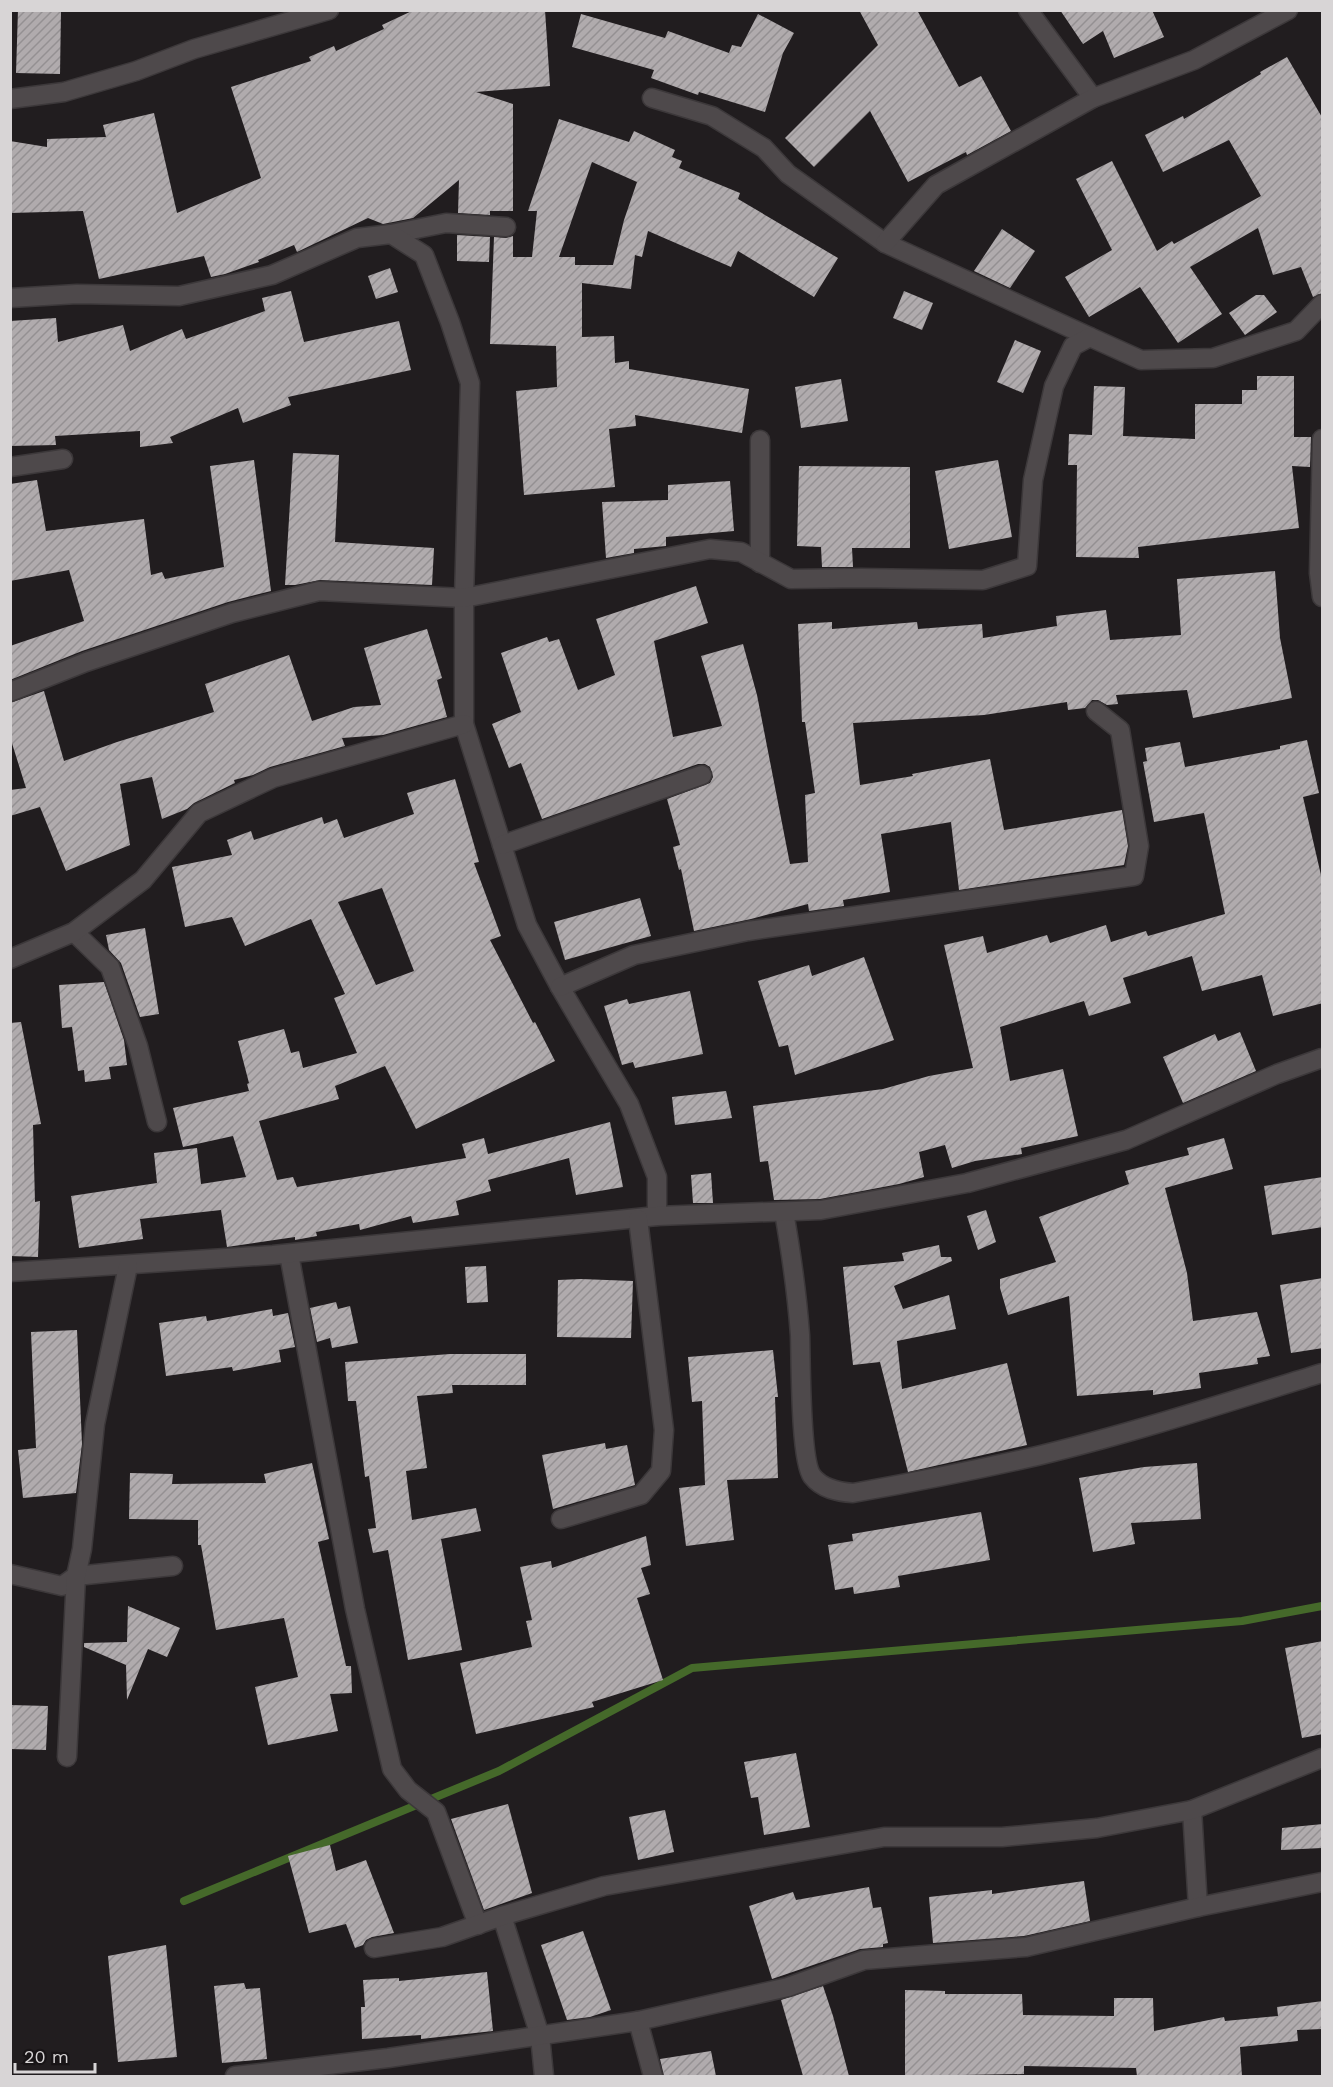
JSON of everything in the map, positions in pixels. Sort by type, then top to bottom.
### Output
[{"type":"street","points":[[10,99],[64,93],[136,71],[194,49],[329,10]]},
{"type":"street","points":[[1028,10],[1093,98]]},
{"type":"street","points":[[885,243],[936,185],[1093,98],[1194,60],[1288,10]]},
{"type":"street","points":[[652,98],[712,116],[764,148],[788,174],[885,243],[1141,360],[1213,358],[1296,331],[1323,304]]},
{"type":"street","points":[[10,298],[77,294],[179,296],[272,275],[357,238],[446,223],[506,227]]},
{"type":"street","points":[[391,234],[424,255],[450,322],[470,383],[464,598],[464,724],[527,925],[560,987],[629,1104],[657,1177],[657,1216]]},
{"type":"street","points":[[10,692],[86,662],[232,613],[319,591],[464,598],[710,549],[741,552],[791,579],[983,580],[1027,566],[1032,480],[1054,386],[1073,346],[1090,337]]},
{"type":"street","points":[[1323,439],[1319,573],[1323,597]]},
{"type":"street","points":[[760,440],[760,563]]},
{"type":"street","points":[[10,467],[63,459]]},
{"type":"street","points":[[560,987],[634,955],[748,931],[1134,876],[1139,846],[1120,730],[1096,711]]},
{"type":"street","points":[[10,959],[74,932],[143,880],[199,813],[273,777],[464,724]]},
{"type":"street","points":[[502,845],[702,775]]},
{"type":"street","points":[[74,932],[110,967],[138,1046],[157,1122]]},
{"type":"street","points":[[10,1272],[289,1254],[657,1216],[821,1210],[967,1183],[1126,1140],[1276,1074],[1323,1058]]},
{"type":"street","points":[[784,1212],[792,1255],[800,1333],[805,1451],[811,1475],[824,1487],[839,1492],[853,1493],[945,1477],[1039,1455],[1323,1373]]},
{"type":"street","points":[[561,1519],[641,1496],[661,1471],[664,1430],[638,1219]]},
{"type":"street","points":[[289,1254],[355,1609],[392,1769],[408,1790],[436,1812],[478,1925]]},
{"type":"street","points":[[67,1757],[76,1576],[82,1549],[95,1424],[128,1266]]},
{"type":"street","points":[[10,1574],[62,1586],[76,1576],[173,1566]]},
{"type":"street","points":[[374,1948],[442,1937],[502,1916],[604,1886],[884,1837],[1002,1837],[1097,1828],[1192,1810],[1323,1758]]},
{"type":"street","points":[[1192,1810],[1198,1907]]},
{"type":"street","points":[[235,2076],[388,2058],[638,2021],[788,1987],[864,1960],[1026,1947],[1198,1907],[1323,1882]]},
{"type":"street","points":[[502,1916],[540,2036],[544,2076]]},
{"type":"street","points":[[638,2021],[653,2076]]},
{"type":"building","points":[[18,10],[61,10],[60,74],[16,73]]},
{"type":"building","points":[[414,10],[545,10],[550,86],[476,92],[513,104],[513,211],[490,211],[490,215],[458,213],[459,180],[413,218],[383,224],[368,218],[297,252],[294,245],[258,260],[259,262],[225,274],[211,277],[204,256],[99,279],[83,211],[10,213],[10,141],[47,147],[47,139],[106,137],[103,125],[154,113],[177,213],[261,178],[231,87],[311,61],[309,57],[334,46],[336,51],[384,29],[382,25]]},
{"type":"building","points":[[859,10],[917,10],[959,87],[981,76],[1011,131],[967,155],[966,152],[908,182],[870,111],[814,167],[785,138],[878,45]]},
{"type":"building","points":[[1060,10],[1152,10],[1164,37],[1114,58],[1103,31],[1083,44]]},
{"type":"building","points":[[581,14],[665,38],[668,31],[729,53],[732,45],[741,47],[758,14],[794,33],[783,53],[765,112],[699,92],[698,95],[651,78],[654,70],[572,47]]},
{"type":"building","points":[[1287,57],[1323,119],[1323,293],[1313,297],[1301,267],[1273,275],[1258,228],[1190,267],[1222,314],[1178,343],[1140,287],[1089,317],[1065,277],[1112,250],[1076,179],[1112,161],[1157,251],[1172,241],[1174,244],[1261,196],[1229,140],[1163,172],[1145,135],[1183,116],[1184,119]]},
{"type":"building","points":[[559,119],[629,142],[634,131],[675,150],[672,157],[682,161],[679,168],[740,193],[738,199],[838,258],[814,297],[738,251],[731,267],[648,231],[642,257],[635,255],[631,289],[582,283],[582,337],[614,336],[615,363],[629,361],[629,369],[749,389],[742,433],[635,415],[636,426],[609,429],[615,487],[524,495],[516,391],[557,387],[556,346],[490,344],[494,237],[513,236],[513,257],[532,257],[537,211],[528,211]],"holes":[[[592,162],[637,182],[624,220],[613,265],[575,265],[575,257],[559,257]]]},
{"type":"building","points":[[1002,229],[1035,251],[1010,288],[974,271]]},
{"type":"building","points":[[457,235],[490,237],[489,262],[457,261]]},
{"type":"building","points":[[390,268],[398,292],[376,299],[368,276]]},
{"type":"building","points":[[291,291],[304,342],[399,321],[411,370],[288,397],[291,405],[243,423],[238,408],[170,437],[173,443],[140,447],[140,431],[55,436],[56,445],[10,446],[10,321],[56,318],[58,342],[123,325],[130,351],[182,329],[186,339],[265,311],[262,298]]},
{"type":"building","points":[[904,291],[933,303],[922,330],[893,318]]},
{"type":"building","points":[[1256,295],[1264,295],[1277,312],[1245,335],[1229,313]]},
{"type":"building","points":[[1015,340],[1041,351],[1023,393],[997,382]]},
{"type":"building","points":[[1257,376],[1294,376],[1294,437],[1311,437],[1310,467],[1292,466],[1299,528],[1138,547],[1139,558],[1076,557],[1077,465],[1068,465],[1069,434],[1092,435],[1094,386],[1125,387],[1123,436],[1195,439],[1195,404],[1242,404],[1242,390],[1257,390]]},
{"type":"building","points":[[841,379],[848,421],[801,428],[795,387]]},
{"type":"building","points":[[293,453],[339,455],[335,542],[434,548],[432,585],[320,580],[285,585]]},
{"type":"building","points":[[254,460],[271,591],[228,602],[82,651],[10,680],[10,646],[84,621],[69,570],[10,581],[10,484],[37,480],[46,531],[144,519],[151,575],[162,572],[165,579],[224,567],[210,466]]},
{"type":"building","points":[[998,460],[1012,537],[949,549],[935,471]]},
{"type":"building","points":[[799,466],[910,467],[910,548],[852,548],[853,567],[822,567],[821,547],[797,546]]},
{"type":"building","points":[[730,481],[734,531],[666,537],[666,546],[634,549],[634,553],[606,558],[602,502],[668,500],[668,485]]},
{"type":"building","points":[[1275,571],[1280,638],[1292,698],[1193,718],[1187,690],[1116,695],[1118,704],[1107,705],[1098,700],[1092,700],[1085,708],[1068,710],[1067,702],[984,715],[853,723],[860,785],[990,759],[1004,830],[1122,810],[1128,846],[1124,865],[959,890],[951,822],[881,834],[890,892],[843,900],[844,906],[809,911],[808,904],[694,931],[681,869],[679,870],[673,847],[680,845],[667,799],[710,783],[713,777],[710,767],[698,764],[542,819],[521,763],[509,768],[492,724],[521,712],[501,653],[547,637],[549,642],[559,639],[578,690],[615,675],[596,619],[696,586],[708,623],[654,641],[673,737],[722,726],[701,656],[743,644],[757,695],[790,864],[808,862],[805,795],[815,793],[805,722],[802,722],[798,624],[832,622],[832,629],[917,622],[918,629],[982,624],[983,638],[1057,626],[1056,616],[1106,610],[1110,640],[1181,635],[1177,579]]},
{"type":"building","points":[[427,629],[442,678],[437,680],[447,717],[383,735],[342,738],[345,746],[270,767],[234,780],[235,783],[194,803],[187,809],[162,819],[152,777],[120,784],[130,845],[66,871],[40,807],[10,816],[10,790],[26,788],[10,737],[10,703],[44,691],[64,761],[214,712],[205,684],[289,655],[312,721],[354,707],[381,705],[364,648]]},
{"type":"building","points":[[1307,740],[1319,793],[1303,797],[1323,884],[1323,1003],[1273,1016],[1262,975],[1202,991],[1192,956],[1123,978],[1131,1003],[1089,1016],[1084,1001],[1000,1027],[1010,1081],[1063,1069],[1078,1136],[1021,1148],[1022,1154],[975,1161],[952,1168],[945,1145],[919,1152],[924,1177],[820,1199],[774,1200],[768,1161],[760,1162],[753,1106],[883,1089],[929,1076],[973,1068],[944,945],[983,936],[987,953],[1047,935],[1050,943],[1106,925],[1111,942],[1146,931],[1148,936],[1225,914],[1204,813],[1154,822],[1143,762],[1147,761],[1145,748],[1180,742],[1185,767],[1280,749],[1280,746]]},
{"type":"building","points":[[455,779],[479,862],[474,863],[501,936],[490,940],[555,1061],[416,1129],[385,1066],[335,1086],[339,1099],[259,1121],[277,1180],[293,1177],[297,1187],[466,1158],[462,1144],[484,1138],[488,1154],[610,1122],[623,1187],[576,1195],[569,1158],[488,1180],[491,1191],[456,1201],[459,1215],[413,1223],[411,1216],[360,1230],[359,1224],[316,1232],[317,1236],[295,1240],[295,1237],[227,1247],[221,1210],[140,1219],[143,1239],[79,1248],[71,1196],[157,1183],[154,1153],[197,1148],[201,1184],[246,1177],[233,1136],[183,1147],[173,1108],[249,1091],[238,1041],[284,1029],[291,1053],[299,1051],[303,1068],[357,1053],[334,998],[345,994],[311,919],[245,946],[232,917],[185,927],[172,867],[232,855],[227,840],[251,831],[254,840],[322,817],[324,824],[337,819],[344,838],[414,814],[407,793]],"holes":[[[382,888],[414,971],[376,985],[338,902]]]},
{"type":"building","points":[[640,898],[651,936],[565,960],[554,922]]},
{"type":"building","points":[[145,928],[159,1014],[140,1017],[121,963],[109,950],[106,935]]},
{"type":"building","points":[[864,957],[894,1040],[795,1075],[788,1045],[779,1047],[758,981],[809,965],[812,976]]},
{"type":"building","points":[[104,982],[124,1040],[127,1065],[109,1067],[111,1079],[85,1082],[84,1070],[78,1071],[72,1027],[62,1028],[59,985]]},
{"type":"building","points":[[690,991],[703,1054],[635,1068],[633,1062],[622,1065],[604,1006],[627,999],[629,1004]]},
{"type":"building","points":[[21,1022],[41,1124],[33,1125],[35,1202],[40,1201],[38,1257],[10,1256],[10,1023]]},
{"type":"building","points":[[1240,1032],[1256,1071],[1183,1103],[1163,1057],[1215,1034],[1218,1041]]},
{"type":"building","points":[[726,1091],[732,1118],[675,1125],[672,1097]]},
{"type":"building","points":[[1224,1138],[1233,1169],[1165,1188],[1187,1273],[1193,1321],[1257,1312],[1270,1356],[1257,1358],[1258,1364],[1199,1373],[1201,1388],[1153,1395],[1153,1390],[1077,1396],[1069,1296],[1008,1315],[1000,1288],[1000,1279],[1056,1262],[1039,1217],[1129,1184],[1125,1171],[1189,1155],[1187,1148]]},
{"type":"building","points":[[711,1173],[713,1203],[693,1203],[691,1175]]},
{"type":"building","points":[[1323,1177],[1323,1227],[1272,1235],[1264,1186]]},
{"type":"building","points":[[986,1210],[996,1242],[978,1250],[967,1216]]},
{"type":"building","points":[[939,1245],[941,1257],[951,1257],[952,1261],[894,1286],[903,1309],[949,1295],[956,1329],[897,1341],[902,1389],[1007,1363],[1027,1445],[908,1472],[880,1362],[853,1365],[843,1267],[904,1261],[902,1253]]},
{"type":"building","points":[[486,1266],[488,1302],[467,1303],[465,1267]]},
{"type":"building","points":[[1323,1278],[1323,1348],[1291,1353],[1280,1285]]},
{"type":"building","points":[[558,1280],[633,1281],[631,1338],[557,1337]]},
{"type":"building","points":[[336,1302],[338,1309],[350,1306],[358,1343],[332,1348],[330,1338],[317,1342],[310,1308]]},
{"type":"building","points":[[272,1309],[273,1316],[288,1313],[295,1347],[279,1350],[281,1362],[233,1371],[232,1367],[166,1376],[159,1323],[206,1316],[207,1321]]},
{"type":"building","points":[[77,1330],[82,1444],[76,1493],[23,1498],[18,1450],[36,1448],[31,1332]]},
{"type":"building","points":[[773,1350],[778,1397],[775,1397],[778,1478],[727,1480],[734,1540],[686,1546],[679,1488],[705,1485],[702,1401],[692,1402],[688,1357]]},
{"type":"building","points":[[450,1354],[526,1354],[526,1385],[452,1385],[453,1393],[417,1396],[427,1468],[406,1471],[412,1520],[476,1508],[481,1531],[441,1539],[462,1650],[408,1660],[388,1550],[373,1553],[368,1529],[376,1528],[369,1476],[365,1477],[356,1401],[348,1401],[345,1362]]},
{"type":"building","points":[[605,1443],[606,1449],[627,1445],[635,1485],[553,1509],[542,1455]]},
{"type":"building","points":[[312,1463],[329,1539],[318,1542],[346,1666],[351,1666],[352,1693],[330,1694],[338,1731],[268,1745],[255,1687],[298,1677],[284,1618],[216,1630],[201,1545],[198,1545],[198,1520],[129,1519],[130,1473],[173,1474],[172,1484],[266,1483],[264,1474]]},
{"type":"building","points":[[1197,1463],[1201,1519],[1131,1523],[1135,1544],[1093,1552],[1079,1478],[1144,1467]]},
{"type":"building","points":[[981,1512],[990,1560],[898,1576],[900,1587],[854,1594],[853,1587],[835,1590],[828,1545],[853,1541],[852,1534]]},
{"type":"building","points":[[646,1536],[651,1565],[641,1568],[650,1594],[637,1598],[663,1680],[592,1702],[594,1707],[476,1734],[460,1663],[532,1647],[526,1621],[532,1620],[520,1567],[551,1561],[552,1568]]},
{"type":"building","points":[[128,1606],[180,1628],[167,1657],[148,1649],[127,1700],[126,1665],[84,1647],[84,1643],[127,1642]]},
{"type":"building","points":[[1323,1641],[1323,1734],[1302,1738],[1285,1648]]},
{"type":"building","points":[[10,1705],[48,1706],[46,1750],[10,1749]]},
{"type":"building","points":[[796,1753],[810,1827],[764,1835],[758,1797],[751,1798],[744,1762]]},
{"type":"building","points":[[508,1804],[532,1893],[484,1910],[451,1819]]},
{"type":"building","points":[[665,1810],[674,1852],[638,1860],[629,1817]]},
{"type":"building","points":[[1323,1824],[1322,1848],[1281,1850],[1282,1828]]},
{"type":"building","points":[[330,1845],[336,1871],[366,1860],[394,1933],[372,1937],[363,1945],[355,1948],[346,1924],[309,1933],[288,1856]]},
{"type":"building","points":[[1084,1881],[1090,1921],[1024,1936],[933,1943],[929,1897],[992,1890],[992,1894]]},
{"type":"building","points":[[869,1887],[873,1908],[881,1907],[888,1943],[883,1944],[883,1947],[860,1949],[772,1979],[749,1906],[793,1892],[796,1900]]},
{"type":"building","points":[[583,1931],[611,2010],[590,2017],[567,2020],[541,1945]]},
{"type":"building","points":[[166,1945],[177,2057],[118,2062],[108,1956]]},
{"type":"building","points":[[487,1972],[493,2031],[421,2039],[421,2035],[362,2039],[361,2007],[365,2007],[363,1980],[399,1978],[399,1981]]},
{"type":"building","points":[[244,1983],[246,1989],[260,1988],[267,2059],[222,2063],[214,1986]]},
{"type":"building","points":[[823,1986],[849,2076],[803,2076],[781,2000]]},
{"type":"building","points":[[905,1990],[945,1991],[945,1994],[1022,1994],[1023,2015],[1114,2016],[1114,1998],[1153,1998],[1154,2031],[1224,2017],[1225,2021],[1278,2016],[1277,2007],[1323,2001],[1323,2029],[1297,2030],[1298,2041],[1240,2047],[1242,2076],[1137,2076],[1136,2068],[1024,2066],[1024,2074],[905,2076]]},
{"type":"building","points":[[711,2051],[716,2076],[664,2076],[660,2059]]},
{"type":"waterway","points":[[184,1901],[499,1771],[692,1668],[1242,1621],[1322,1606]]}]
